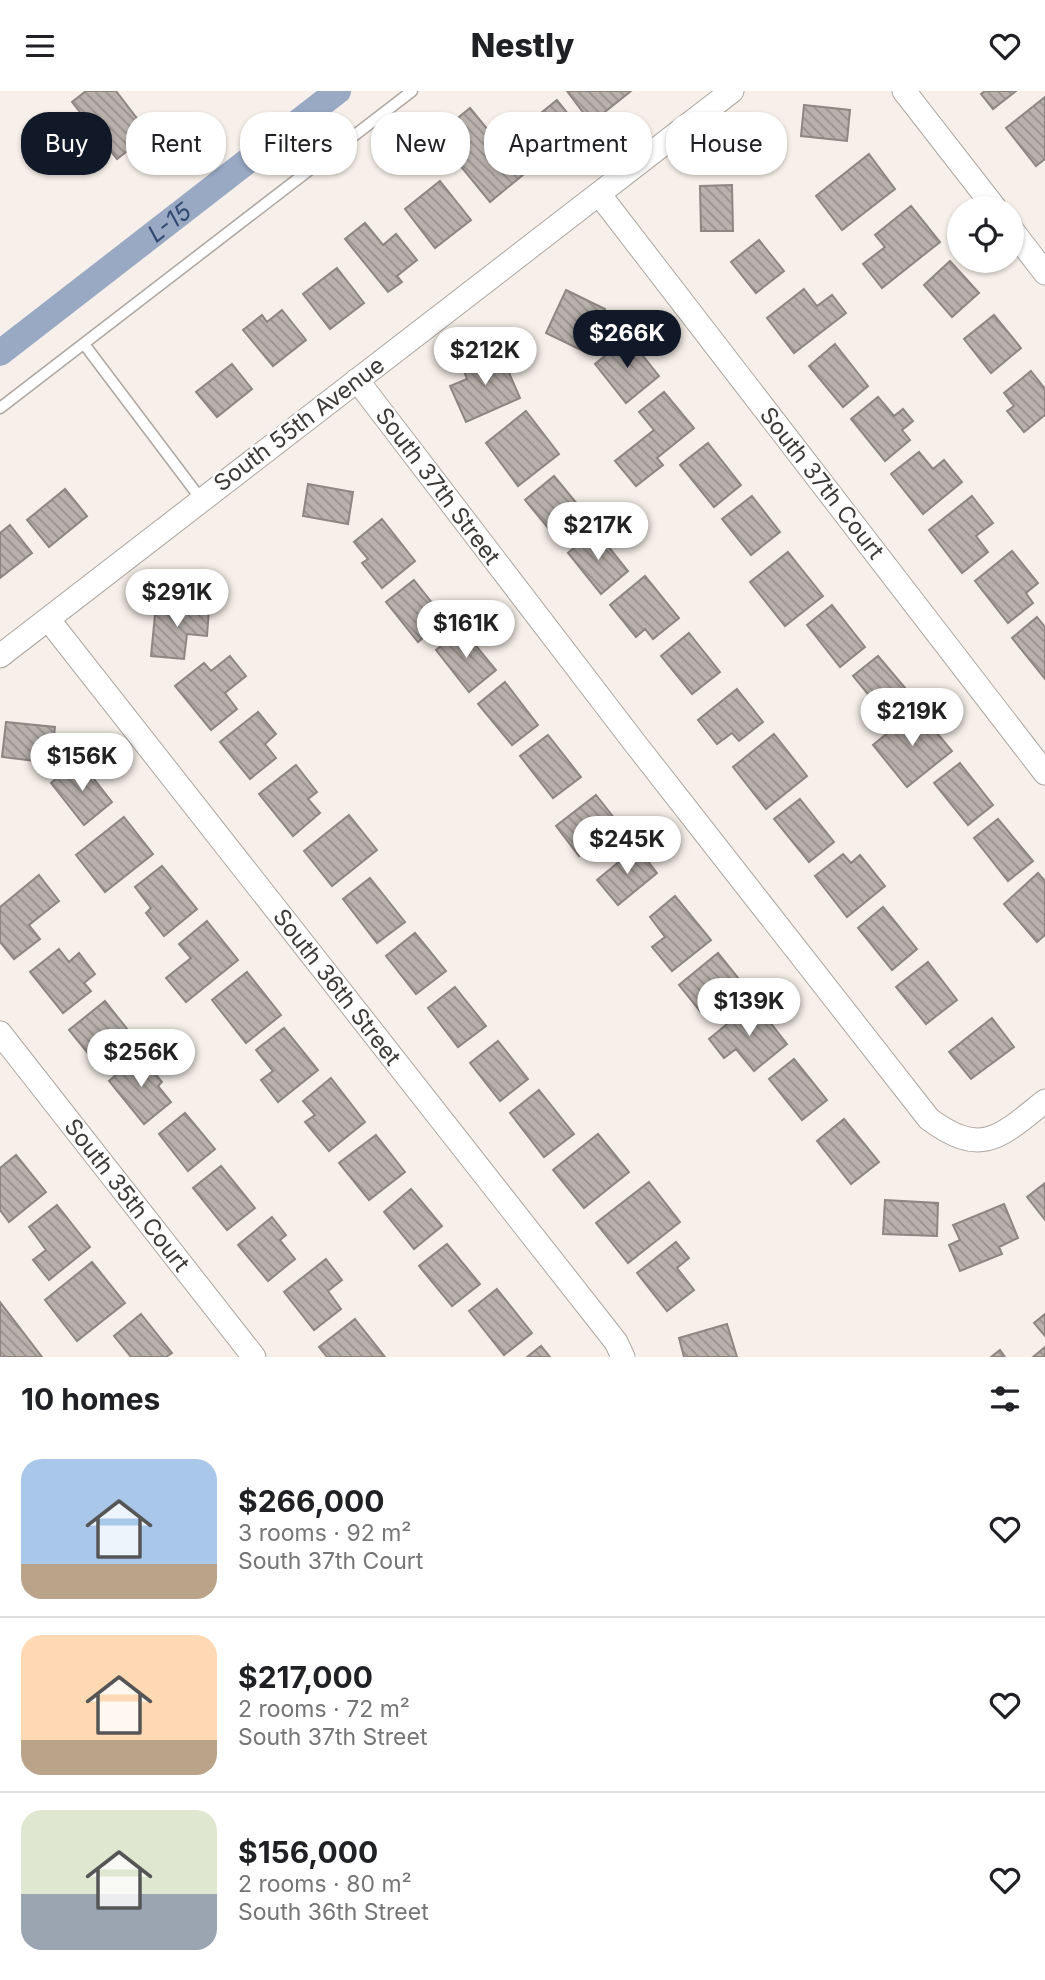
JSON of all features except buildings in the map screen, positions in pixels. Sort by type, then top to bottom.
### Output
[{"type":"street","name":"South 55th Avenue","points":[[0,656],[732,91]]},
{"type":"street","points":[[904,91],[986,196]]},
{"type":"street","name":"South 37th Court","points":[[599,194],[1045,773]]},
{"type":"street","points":[[1024,246],[1045,273]]},
{"type":"street","name":"South 37th Street","points":[[357,380],[634,742],[929,1119],[949,1134],[969,1141],[987,1140],[1003,1132],[1045,1101]]},
{"type":"street","name":"South 36th Street","points":[[48,619],[599,1320],[623,1357]]},
{"type":"street","name":"South 35th Court","points":[[0,1033],[254,1357]]},
{"type":"lane","points":[[0,408],[412,91]]},
{"type":"lane","points":[[84,344],[201,499]]},
{"type":"waterway","name":"L-15","points":[[0,353],[338,91]]}]
